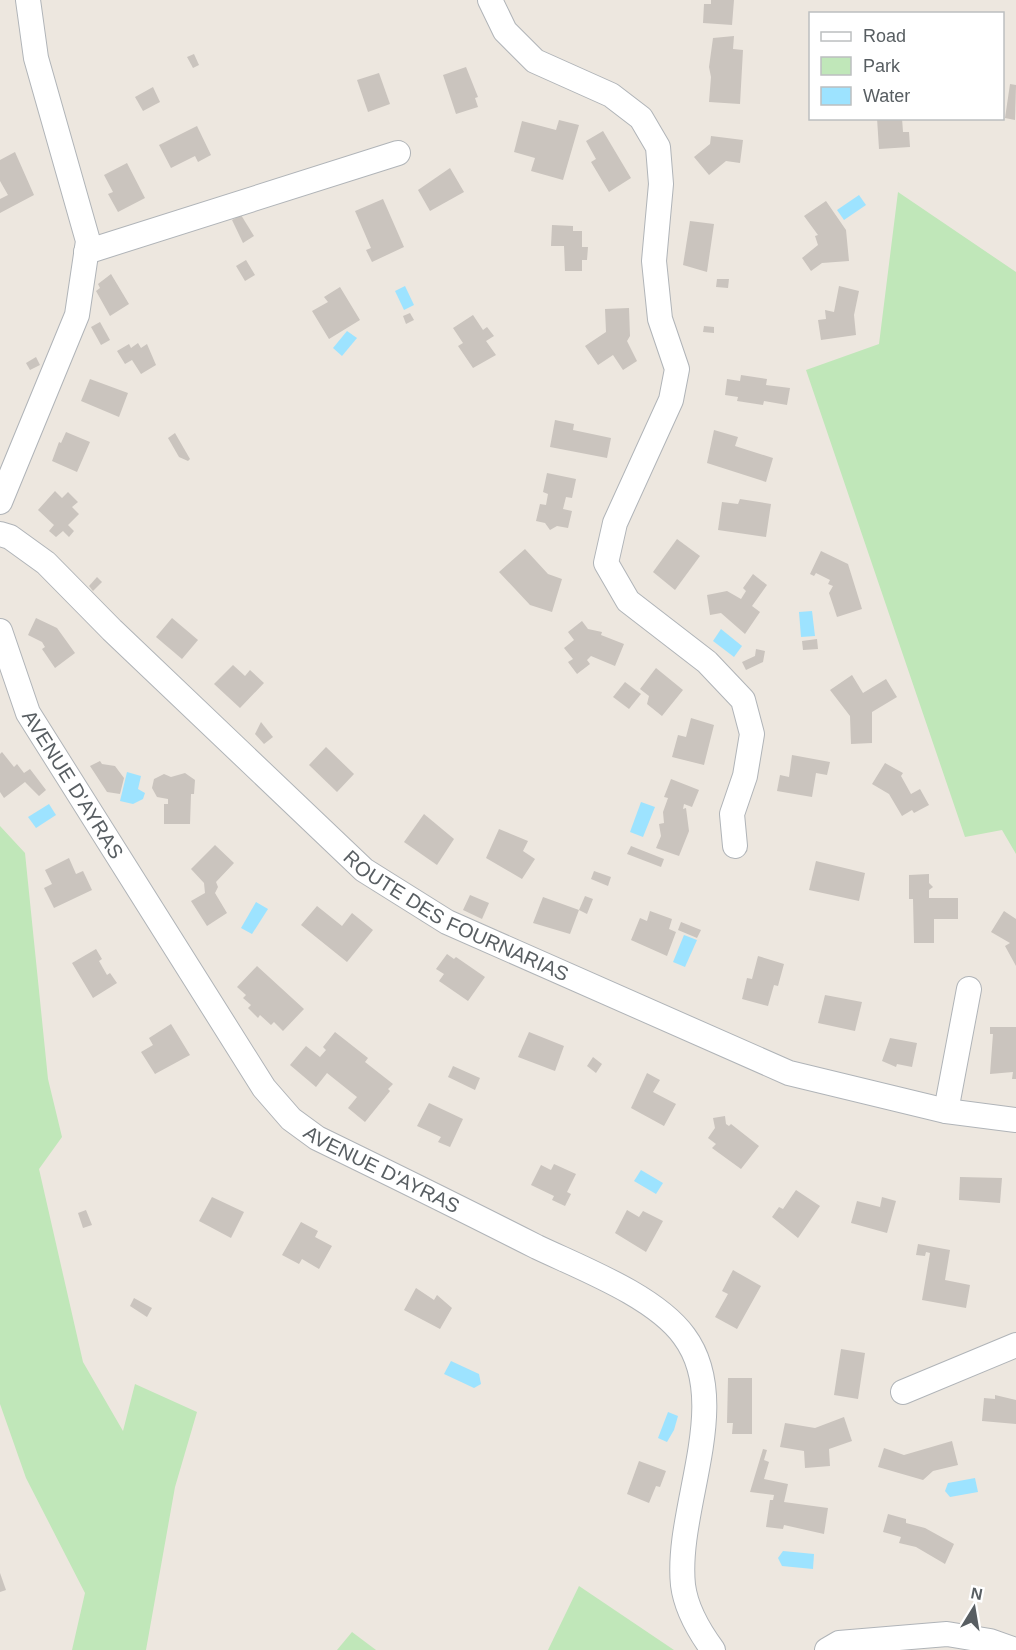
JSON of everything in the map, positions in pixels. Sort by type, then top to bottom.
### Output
[{"type":"street","points":[[0,502],[77,315],[88,241],[36,58],[28,0]]},
{"type":"street","points":[[490,0],[505,31],[535,61],[611,94],[640,118],[658,147],[661,184],[654,261],[660,319],[677,369],[671,400],[615,523],[606,563],[628,601],[708,662],[743,700],[752,734],[745,776],[732,814],[735,846]]},
{"type":"street","points":[[86,252],[398,153]]},
{"type":"street","name":"ROUTE DES FOURNARIAS","points":[[0,534],[10,537],[46,563],[112,630],[364,870],[447,922],[789,1073],[946,1111],[1016,1120]]},
{"type":"street","name":"AVENUE D'AYRAS","points":[[0,631],[28,713],[264,1088],[291,1119],[317,1138],[633,1293],[684,1336],[701,1370],[704,1422],[682,1544],[683,1587],[697,1629],[713,1650]]},
{"type":"street","points":[[946,1111],[969,989]]},
{"type":"street","points":[[903,1392],[1016,1345],[1016,1334]]},
{"type":"street","points":[[827,1650],[839,1643],[947,1634],[990,1641],[1015,1650]]},
{"type":"green space","points":[[898,192],[1016,272],[1016,854],[1002,830],[965,837],[806,370],[879,344]]},
{"type":"green space","points":[[0,826],[25,853],[48,1079],[62,1137],[39,1169],[83,1362],[123,1431],[135,1384],[197,1412],[175,1487],[146,1650],[72,1650],[85,1593],[26,1478],[0,1404]]},
{"type":"green space","points":[[579,1586],[674,1650],[548,1650]]},
{"type":"green space","points":[[352,1632],[376,1650],[337,1650]]},
{"type":"water","points":[[859,195],[866,205],[844,220],[837,210]]},
{"type":"water","points":[[405,286],[414,305],[404,310],[395,291]]},
{"type":"water","points":[[347,331],[357,338],[342,356],[333,348]]},
{"type":"water","points":[[812,611],[815,636],[801,637],[799,612]]},
{"type":"water","points":[[721,629],[742,646],[734,657],[713,641]]},
{"type":"water","points":[[127,772],[141,776],[138,789],[145,793],[143,799],[133,804],[120,801]]},
{"type":"water","points":[[641,802],[655,807],[643,837],[630,832]]},
{"type":"water","points":[[49,804],[56,815],[36,828],[28,817]]},
{"type":"water","points":[[256,902],[268,909],[252,934],[241,928]]},
{"type":"water","points":[[684,935],[697,940],[685,967],[673,962]]},
{"type":"water","points":[[641,1170],[663,1183],[656,1194],[634,1181]]},
{"type":"water","points":[[451,1361],[479,1374],[481,1384],[474,1388],[444,1374]]},
{"type":"water","points":[[668,1412],[678,1416],[667,1442],[658,1438]]},
{"type":"water","points":[[975,1478],[978,1492],[950,1497],[945,1491],[948,1483]]},
{"type":"water","points":[[783,1551],[814,1554],[813,1569],[782,1566],[778,1558]]},
{"type":"building","points":[[711,0],[734,0],[732,25],[703,23],[704,4],[711,4]]},
{"type":"building","points":[[734,36],[733,49],[743,50],[740,104],[709,102],[711,77],[709,67],[713,38]]},
{"type":"building","points":[[194,54],[199,65],[193,68],[187,57]]},
{"type":"building","points":[[466,67],[478,97],[475,98],[478,107],[456,114],[443,75]]},
{"type":"building","points":[[379,73],[390,104],[368,112],[357,80]]},
{"type":"building","points":[[1010,84],[1016,85],[1015,120],[1005,118]]},
{"type":"building","points":[[153,87],[160,102],[143,111],[135,97]]},
{"type":"building","points":[[559,120],[579,125],[563,180],[531,171],[535,158],[514,152],[522,121],[556,130]]},
{"type":"building","points":[[877,120],[902,120],[903,132],[909,132],[910,147],[879,149]]},
{"type":"building","points":[[197,126],[211,155],[198,162],[195,156],[171,168],[159,145]]},
{"type":"building","points":[[603,131],[631,178],[609,192],[591,162],[596,159],[586,141]]},
{"type":"building","points":[[711,136],[743,140],[740,163],[726,161],[709,175],[694,157],[710,144]]},
{"type":"building","points":[[15,152],[34,195],[0,213],[0,199],[8,195],[0,181],[0,160]]},
{"type":"building","points":[[127,163],[145,198],[118,212],[108,194],[113,192],[104,175]]},
{"type":"building","points":[[450,168],[464,192],[430,211],[418,190]]},
{"type":"building","points":[[383,199],[404,247],[372,262],[366,250],[371,248],[355,211]]},
{"type":"building","points":[[826,201],[846,230],[849,261],[822,263],[811,271],[802,258],[818,245],[815,236],[818,235],[804,216]]},
{"type":"building","points":[[241,215],[254,236],[243,243],[232,220]]},
{"type":"building","points":[[690,221],[714,224],[707,272],[683,265]]},
{"type":"building","points":[[552,225],[573,226],[573,231],[582,231],[582,247],[588,247],[587,260],[582,260],[582,271],[565,271],[564,246],[551,246]]},
{"type":"building","points":[[246,260],[255,275],[245,281],[236,266]]},
{"type":"building","points":[[111,274],[129,304],[110,316],[96,291],[100,288],[98,284]]},
{"type":"building","points":[[717,279],[729,279],[728,288],[716,287]]},
{"type":"building","points":[[839,286],[859,291],[854,315],[856,335],[821,340],[818,320],[826,319],[825,310],[834,312]]},
{"type":"building","points":[[340,287],[360,320],[329,339],[312,311],[328,302],[324,297]]},
{"type":"building","points":[[629,308],[630,336],[627,341],[637,361],[623,370],[613,355],[598,365],[585,346],[606,332],[605,309]]},
{"type":"building","points":[[410,313],[414,320],[406,324],[403,316]]},
{"type":"building","points":[[473,315],[483,330],[487,327],[494,336],[486,341],[496,355],[473,368],[458,346],[463,343],[453,328]]},
{"type":"building","points":[[100,322],[110,340],[101,345],[91,327]]},
{"type":"building","points":[[704,326],[714,327],[714,333],[703,332]]},
{"type":"building","points":[[138,343],[141,348],[147,344],[156,365],[141,374],[132,360],[125,364],[117,351],[129,344],[131,348]]},
{"type":"building","points":[[36,357],[40,365],[30,370],[26,363]]},
{"type":"building","points":[[741,375],[767,379],[766,385],[790,388],[787,405],[764,401],[763,405],[737,401],[738,397],[725,395],[727,379],[740,381]]},
{"type":"building","points":[[90,379],[128,393],[119,417],[81,401]]},
{"type":"building","points":[[555,420],[574,424],[573,430],[611,438],[607,458],[550,447]]},
{"type":"building","points":[[714,430],[738,437],[735,446],[773,458],[766,482],[707,463]]},
{"type":"building","points":[[66,432],[90,442],[77,472],[52,461],[59,442],[61,443]]},
{"type":"building","points":[[175,433],[190,459],[188,461],[179,457],[168,438]]},
{"type":"building","points":[[547,473],[576,479],[572,498],[566,497],[563,509],[572,511],[568,528],[557,526],[550,530],[545,523],[536,521],[540,504],[546,505],[548,494],[543,492]]},
{"type":"building","points":[[55,491],[62,498],[68,492],[78,502],[72,507],[79,514],[68,525],[74,531],[69,537],[63,531],[56,537],[49,531],[54,525],[38,510]]},
{"type":"building","points":[[740,499],[771,504],[766,537],[718,530],[722,502],[738,504]]},
{"type":"building","points":[[677,539],[700,556],[675,590],[653,572]]},
{"type":"building","points":[[525,549],[548,574],[562,579],[552,612],[530,605],[499,572]]},
{"type":"building","points":[[821,551],[848,564],[862,609],[837,617],[829,593],[833,586],[828,584],[830,580],[816,573],[814,576],[810,574]]},
{"type":"building","points":[[753,574],[767,585],[752,606],[760,612],[745,634],[721,613],[710,615],[707,595],[727,591],[741,599],[746,591],[743,588]]},
{"type":"building","points":[[97,577],[102,582],[93,591],[89,586]]},
{"type":"building","points":[[36,618],[57,628],[75,653],[55,668],[42,649],[45,647],[42,642],[28,635]]},
{"type":"building","points":[[172,618],[198,640],[182,659],[156,637]]},
{"type":"building","points":[[582,621],[588,629],[602,632],[601,635],[624,644],[615,666],[591,656],[587,660],[590,664],[577,674],[568,662],[573,659],[564,648],[574,640],[568,632]]},
{"type":"building","points":[[817,639],[818,649],[803,650],[802,641]]},
{"type":"building","points":[[756,649],[765,651],[763,662],[746,670],[742,662],[755,656]]},
{"type":"building","points":[[233,665],[245,676],[250,670],[264,683],[240,708],[214,684]]},
{"type":"building","points":[[656,668],[683,690],[662,716],[647,704],[649,696],[640,689]]},
{"type":"building","points":[[852,675],[863,693],[886,679],[897,697],[872,712],[872,743],[851,744],[850,716],[830,690]]},
{"type":"building","points":[[625,682],[641,694],[629,709],[613,697]]},
{"type":"building","points":[[691,718],[714,725],[704,765],[672,757],[678,735],[686,737]]},
{"type":"building","points":[[261,722],[273,737],[264,744],[255,734]]},
{"type":"building","points":[[326,747],[354,774],[337,792],[309,765]]},
{"type":"building","points":[[2,752],[14,767],[17,764],[24,773],[30,769],[46,790],[39,796],[25,782],[4,798],[0,792],[0,754]]},
{"type":"building","points":[[792,755],[830,762],[827,775],[816,773],[812,797],[777,791],[780,775],[789,777]]},
{"type":"building","points":[[100,761],[102,764],[115,766],[124,778],[120,794],[107,792],[90,766]]},
{"type":"building","points":[[885,763],[903,773],[901,776],[911,794],[920,789],[929,805],[902,816],[889,794],[872,784]]},
{"type":"building","points":[[185,773],[195,780],[194,794],[191,794],[190,824],[164,824],[164,804],[168,804],[168,799],[157,797],[152,788],[154,779],[164,774],[171,777]]},
{"type":"building","points":[[671,779],[699,790],[692,807],[684,804],[683,809],[686,808],[689,831],[679,856],[656,848],[661,836],[659,824],[664,823],[663,812],[668,798],[664,797]]},
{"type":"building","points":[[424,814],[454,839],[437,865],[404,842]]},
{"type":"building","points":[[499,829],[528,841],[523,851],[535,859],[522,879],[486,858]]},
{"type":"building","points":[[215,845],[234,863],[216,882],[218,887],[215,893],[227,913],[207,926],[191,901],[205,893],[204,883],[191,869]]},
{"type":"building","points":[[631,846],[664,859],[661,867],[627,854]]},
{"type":"building","points":[[69,858],[76,874],[83,871],[92,890],[54,908],[44,888],[52,884],[45,870]]},
{"type":"building","points":[[816,861],[865,873],[859,901],[809,890]]},
{"type":"building","points":[[594,871],[611,877],[608,886],[591,879]]},
{"type":"building","points":[[929,874],[929,883],[933,887],[929,890],[929,898],[958,898],[958,919],[934,919],[934,943],[914,943],[913,899],[909,899],[909,875]]},
{"type":"building","points":[[470,895],[489,903],[482,919],[463,910]]},
{"type":"building","points":[[585,896],[593,899],[587,914],[579,910]]},
{"type":"building","points":[[543,897],[579,910],[570,934],[533,923]]},
{"type":"building","points":[[317,906],[342,926],[352,913],[373,930],[347,962],[301,925]]},
{"type":"building","points":[[650,911],[672,919],[669,929],[676,932],[667,956],[631,940],[640,918],[647,921]]},
{"type":"building","points":[[1004,911],[1016,919],[1016,966],[1005,946],[1010,943],[991,932]]},
{"type":"building","points":[[681,922],[701,930],[697,938],[678,930]]},
{"type":"building","points":[[96,949],[102,959],[99,961],[107,975],[110,973],[117,983],[93,998],[72,963]]},
{"type":"building","points":[[447,954],[454,959],[456,957],[485,977],[468,1001],[439,981],[444,974],[436,969]]},
{"type":"building","points":[[758,956],[784,964],[778,986],[774,985],[768,1006],[742,999],[747,978],[752,979]]},
{"type":"building","points":[[257,966],[304,1009],[283,1031],[274,1022],[271,1025],[260,1015],[258,1018],[248,1008],[251,1005],[243,998],[246,995],[237,987]]},
{"type":"building","points":[[825,995],[862,1002],[855,1031],[818,1023]]},
{"type":"building","points":[[171,1024],[190,1055],[155,1074],[141,1052],[153,1045],[149,1038]]},
{"type":"building","points":[[990,1027],[1016,1027],[1016,1079],[1012,1079],[1013,1072],[990,1074],[993,1034],[990,1034]]},
{"type":"building","points":[[335,1032],[368,1058],[365,1062],[393,1084],[365,1122],[348,1108],[357,1097],[327,1073],[316,1087],[290,1065],[306,1046],[320,1057],[326,1050],[323,1047]]},
{"type":"building","points":[[529,1032],[564,1046],[555,1071],[518,1057]]},
{"type":"building","points":[[890,1038],[917,1043],[912,1067],[897,1064],[896,1067],[882,1061]]},
{"type":"building","points":[[593,1057],[602,1064],[596,1073],[587,1066]]},
{"type":"building","points":[[453,1066],[480,1078],[475,1090],[448,1077]]},
{"type":"building","points":[[647,1073],[660,1080],[653,1092],[676,1104],[664,1126],[631,1108]]},
{"type":"building","points":[[429,1103],[463,1119],[450,1147],[438,1142],[441,1137],[417,1126]]},
{"type":"building","points":[[725,1116],[726,1124],[729,1126],[731,1124],[759,1146],[741,1169],[712,1148],[716,1144],[708,1138],[715,1128],[713,1118]]},
{"type":"building","points":[[554,1164],[576,1174],[567,1192],[571,1194],[565,1206],[552,1200],[554,1196],[531,1185],[541,1165],[551,1170]]},
{"type":"building","points":[[960,1177],[1002,1178],[1000,1203],[959,1200]]},
{"type":"building","points":[[796,1190],[820,1206],[798,1238],[772,1217],[779,1207],[783,1209]]},
{"type":"building","points":[[212,1197],[244,1212],[231,1238],[199,1221]]},
{"type":"building","points":[[882,1197],[896,1201],[887,1233],[851,1223],[857,1201],[880,1207]]},
{"type":"building","points":[[86,1210],[92,1225],[83,1228],[78,1213]]},
{"type":"building","points":[[627,1210],[639,1217],[643,1211],[663,1221],[646,1252],[615,1233]]},
{"type":"building","points":[[301,1222],[318,1231],[315,1237],[332,1246],[319,1269],[302,1259],[299,1264],[282,1255]]},
{"type":"building","points":[[918,1244],[950,1250],[945,1280],[970,1285],[966,1308],[922,1300],[930,1253],[926,1252],[925,1256],[916,1255]]},
{"type":"building","points":[[733,1270],[761,1286],[737,1329],[715,1317],[728,1294],[722,1291]]},
{"type":"building","points":[[416,1288],[434,1300],[437,1295],[452,1308],[440,1329],[404,1310]]},
{"type":"building","points":[[134,1298],[152,1308],[147,1317],[130,1306]]},
{"type":"building","points":[[841,1349],[865,1353],[858,1399],[834,1395]]},
{"type":"building","points":[[728,1378],[752,1378],[752,1434],[732,1434],[733,1423],[727,1423]]},
{"type":"building","points":[[995,1395],[1016,1400],[1016,1424],[982,1421],[984,1398],[995,1399]]},
{"type":"building","points":[[844,1417],[852,1441],[829,1449],[830,1466],[805,1468],[804,1451],[780,1447],[785,1423],[815,1428]]},
{"type":"building","points":[[952,1441],[958,1465],[933,1471],[923,1480],[878,1467],[884,1448],[904,1455]]},
{"type":"building","points":[[763,1449],[767,1450],[764,1460],[769,1462],[764,1479],[788,1484],[784,1502],[828,1508],[824,1534],[784,1525],[783,1529],[766,1527],[770,1500],[773,1500],[774,1495],[750,1492]]},
{"type":"building","points":[[639,1461],[666,1471],[660,1487],[656,1486],[649,1503],[627,1494]]},
{"type":"building","points":[[888,1514],[906,1519],[906,1523],[925,1528],[954,1544],[945,1564],[916,1547],[899,1543],[901,1537],[883,1532]]},
{"type":"building","points":[[0,1573],[6,1590],[0,1592]]}]
